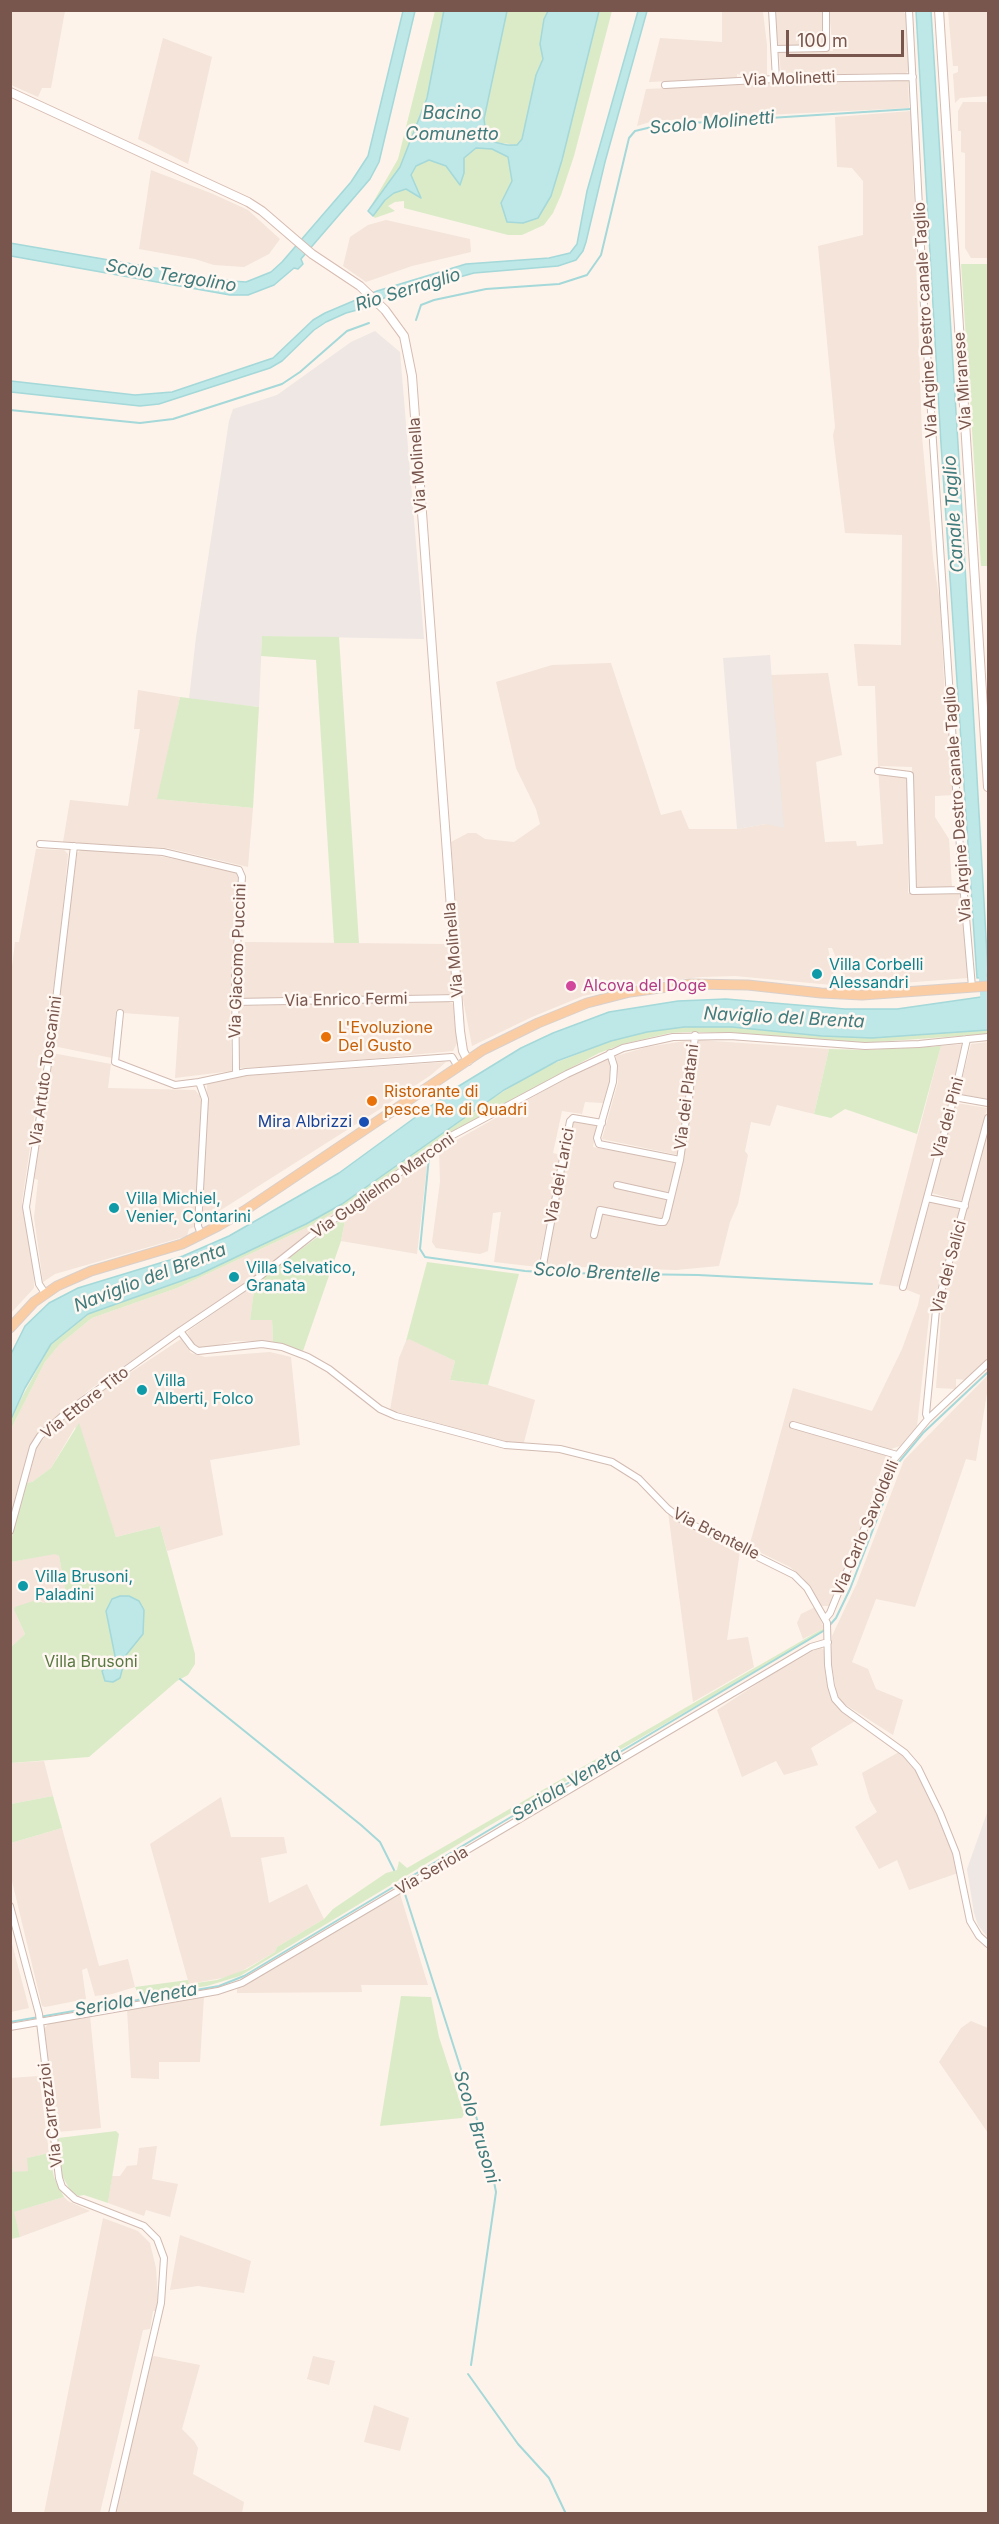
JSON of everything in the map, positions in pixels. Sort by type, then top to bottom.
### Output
[{"type":"main road","points":[[11,1327],[20,1315],[45,1293],[91,1271],[182,1244],[244,1211],[458,1067],[502,1040],[564,1011],[608,997],[690,984],[730,984],[862,995],[988,986]]},
{"type":"street","points":[[772,10],[776,79]]},
{"type":"street","points":[[775,49],[826,48],[826,10]]},
{"type":"street","name":"Via Argine Destro canale Taglio","points":[[909,10],[924,306],[964,890],[973,987]]},
{"type":"street","name":"Via Miranese","points":[[939,10],[986,690],[988,787]]},
{"type":"street","name":"Via Molinetti","points":[[665,85],[776,79],[913,76]]},
{"type":"street","name":"Via Molinella","points":[[10,92],[233,195],[262,211],[312,254],[360,286],[385,310],[404,336],[411,367],[458,998],[463,1051],[468,1061]]},
{"type":"street","points":[[878,771],[910,775],[912,891],[964,890]]},
{"type":"street","name":"Via Giacomo Puccini","points":[[40,844],[163,852],[239,870],[242,877],[234,1002],[236,1074]]},
{"type":"street","name":"Via Artuto Toscanini","points":[[45,1293],[39,1284],[26,1207],[50,1051],[74,846]]},
{"type":"street","name":"Via Enrico Fermi","points":[[234,1002],[458,998]]},
{"type":"street","points":[[120,1013],[116,1062],[175,1085],[236,1074],[452,1057],[463,1051]]},
{"type":"street","name":"Via Guglielmo Marconi","points":[[180,1331],[255,1281],[316,1232],[451,1136],[610,1053],[656,1040],[695,1035],[865,1046],[988,1037]]},
{"type":"street","name":"Via dei Platani","points":[[594,1235],[600,1210],[664,1222],[680,1160],[695,1035]]},
{"type":"street","name":"Via dei Pini","points":[[903,1287],[954,1097],[967,1039]]},
{"type":"street","name":"Via dei Larici","points":[[598,1142],[613,1082],[614,1066],[610,1053]]},
{"type":"street","points":[[452,1057],[458,1067]]},
{"type":"street","points":[[199,1082],[205,1100],[198,1226],[201,1234]]},
{"type":"street","points":[[954,1097],[988,1103]]},
{"type":"street","name":"Via dei Larici","points":[[543,1265],[570,1121],[573,1118],[602,1123]]},
{"type":"street","name":"Via dei Salici","points":[[928,1419],[927,1406],[936,1310],[988,1118]]},
{"type":"street","name":"Via dei Platani","points":[[598,1142],[603,1146],[680,1160]]},
{"type":"street","points":[[617,1185],[671,1197]]},
{"type":"street","points":[[927,1198],[965,1206]]},
{"type":"street","name":"Via Ettore Tito","points":[[10,1531],[31,1453],[40,1436],[67,1412],[180,1331]]},
{"type":"street","name":"Via Brentelle","points":[[180,1331],[198,1351],[242,1344],[262,1344],[276,1346],[308,1357],[329,1369],[380,1409],[396,1416],[505,1445],[560,1449],[619,1466],[639,1479],[681,1519],[794,1575],[807,1588],[826,1621],[831,1686],[838,1702],[905,1753],[918,1768],[956,1853],[970,1921],[979,1936],[988,1944]]},
{"type":"street","name":"Via Carlo Savoldelli","points":[[826,1621],[883,1480],[897,1455],[928,1419],[988,1364]]},
{"type":"street","points":[[793,1425],[897,1455]]},
{"type":"street","name":"Via Seriola","points":[[10,2027],[40,2019],[218,1991],[242,1983],[811,1647],[828,1642]]},
{"type":"street","name":"Via Carrezzioi","points":[[10,1906],[40,2019],[54,2155],[62,2187],[68,2194],[83,2203],[144,2226],[157,2239],[164,2258],[161,2303],[112,2514]]},
{"type":"shaded area","points":[[11,10],[65,11],[51,88],[42,88],[38,97],[11,85]]},
{"type":"shaded area","points":[[776,11],[823,11],[824,45],[777,47]]},
{"type":"shaded area","points":[[829,11],[902,11],[908,16],[911,69],[906,73],[781,75],[779,52],[833,51]]},
{"type":"shaded area","points":[[948,11],[988,11],[988,96],[960,98],[955,103],[953,74],[958,72],[958,66],[953,66]]},
{"type":"shaded area","points":[[722,12],[763,12],[767,45],[767,76],[750,77],[737,74],[737,78],[649,82],[660,38],[722,42]]},
{"type":"shaded area","points":[[163,38],[212,57],[188,164],[138,139]]},
{"type":"shaded area","points":[[851,80],[908,81],[909,108],[653,121],[637,126],[646,89]]},
{"type":"shaded area","points":[[963,102],[986,102],[988,106],[988,258],[971,258],[965,248],[965,153],[961,152],[961,131],[958,131],[958,111]]},
{"type":"shaded area","points":[[911,111],[922,436],[933,558],[940,603],[946,718],[950,728],[954,795],[935,796],[935,817],[949,839],[952,887],[915,888],[912,767],[880,766],[879,773],[906,775],[907,778],[908,893],[962,893],[968,978],[848,987],[832,948],[828,948],[835,980],[832,985],[735,976],[644,983],[583,996],[472,1046],[463,999],[451,842],[468,833],[476,833],[485,839],[514,842],[540,824],[536,809],[516,768],[496,682],[552,665],[611,663],[661,815],[681,810],[689,829],[737,829],[766,824],[773,710],[771,675],[828,673],[842,755],[816,762],[825,842],[856,841],[857,846],[883,844],[878,766],[875,686],[858,686],[854,644],[901,645],[902,535],[845,533],[833,435],[835,427],[818,246],[863,235],[863,181],[852,168],[837,167],[835,117]]},
{"type":"shaded area","points":[[151,170],[248,210],[280,239],[269,254],[244,267],[214,265],[195,259],[139,249]]},
{"type":"shaded area","points":[[386,220],[470,239],[471,252],[412,266],[366,282],[343,266],[350,237],[368,225]]},
{"type":"shaded area","points":[[375,331],[400,352],[424,639],[262,636],[259,707],[189,699],[196,637],[229,421],[233,409],[277,395],[351,342]]},
{"type":"shaded area","points":[[770,655],[784,828],[766,824],[737,829],[723,658]]},
{"type":"shaded area","points":[[138,690],[180,697],[158,799],[253,808],[248,867],[167,848],[63,842],[70,800],[128,806],[140,729],[134,729]]},
{"type":"shaded area","points":[[36,849],[64,850],[68,854],[59,949],[22,1202],[33,1257],[34,1288],[11,1313],[10,983],[15,942],[19,942]]},
{"type":"shaded area","points":[[81,850],[159,856],[236,871],[238,877],[230,1027],[232,1071],[175,1078],[179,1017],[123,1013],[122,1009],[116,1010],[112,1058],[53,1046],[77,853]]},
{"type":"shaded area","points":[[245,942],[446,944],[451,950],[453,994],[241,999]]},
{"type":"shaded area","points":[[446,1001],[454,1004],[457,1043],[453,1051],[305,1065],[238,1068],[238,1006]]},
{"type":"shaded area","points":[[691,1040],[691,1060],[699,1040],[829,1049],[814,1114],[777,1105],[770,1126],[751,1122],[745,1151],[748,1155],[738,1204],[730,1222],[719,1266],[676,1270],[545,1266],[572,1121],[597,1125],[593,1147],[676,1162],[678,1155],[602,1139],[618,1082],[616,1056],[647,1047]]},
{"type":"shaded area","points":[[988,1042],[988,1099],[958,1094],[971,1044]]},
{"type":"shaded area","points":[[964,1044],[901,1287],[879,1284],[941,1046]]},
{"type":"shaded area","points":[[52,1053],[111,1064],[108,1088],[195,1090],[202,1104],[201,1137],[194,1227],[189,1229],[187,1236],[55,1274],[43,1282],[34,1217],[38,1180],[33,1178]]},
{"type":"shaded area","points":[[609,1058],[611,1077],[603,1103],[585,1102],[582,1114],[562,1111],[553,1153],[561,1155],[538,1267],[494,1262],[501,1212],[493,1213],[488,1251],[480,1254],[436,1248],[432,1242],[440,1182],[439,1150],[570,1076]]},
{"type":"shaded area","points":[[446,1062],[431,1075],[380,1109],[202,1222],[207,1083],[243,1076]]},
{"type":"shaded area","points":[[956,1103],[987,1108],[963,1199],[960,1201],[932,1193]]},
{"type":"shaded area","points":[[988,1128],[988,1358],[966,1380],[956,1379],[956,1389],[936,1388],[942,1304]]},
{"type":"shaded area","points":[[417,1164],[422,1167],[427,1166],[417,1254],[341,1241],[346,1216]]},
{"type":"shaded area","points":[[930,1202],[960,1208],[940,1281],[930,1308],[917,1426],[900,1446],[888,1450],[860,1532],[830,1606],[821,1606],[803,1578],[790,1567],[749,1547],[793,1388],[872,1411],[902,1349],[918,1305],[920,1295],[905,1289]]},
{"type":"shaded area","points":[[339,1210],[251,1279],[89,1390],[39,1432],[29,1451],[11,1524],[11,1429],[45,1362],[59,1345],[92,1318],[177,1288],[306,1228]]},
{"type":"shaded area","points":[[255,1284],[250,1320],[272,1320],[273,1342],[235,1341],[202,1349],[195,1347],[187,1332]]},
{"type":"shaded area","points":[[409,1338],[455,1361],[450,1380],[488,1385],[535,1400],[523,1446],[390,1410],[399,1358]]},
{"type":"shaded area","points":[[181,1339],[191,1353],[205,1357],[270,1352],[291,1357],[300,1445],[210,1460],[223,1535],[167,1551],[160,1526],[116,1537],[75,1427],[51,1468],[32,1482],[26,1483],[33,1453],[49,1432],[74,1410]]},
{"type":"shaded area","points":[[988,1375],[976,1461],[966,1459],[915,1607],[876,1599],[852,1662],[868,1669],[876,1689],[903,1700],[893,1735],[843,1703],[837,1695],[831,1661],[832,1636],[857,1583],[904,1460]]},
{"type":"shaded area","points":[[668,1512],[740,1551],[727,1640],[748,1637],[754,1667],[693,1702]]},
{"type":"shaded area","points":[[55,1553],[59,1556],[66,1595],[50,1602],[44,1603],[40,1600],[14,1610],[25,1634],[11,1647],[11,1562]]},
{"type":"shaded area","points":[[815,1607],[824,1628],[803,1639],[797,1623],[801,1614]]},
{"type":"shaded area","points":[[820,1647],[824,1650],[826,1678],[831,1697],[839,1708],[855,1721],[811,1748],[818,1765],[784,1775],[776,1761],[742,1777],[717,1710],[769,1676]]},
{"type":"shaded area","points":[[899,1752],[908,1759],[924,1785],[956,1860],[958,1873],[909,1890],[897,1860],[879,1869],[855,1827],[877,1812],[870,1800],[862,1773]]},
{"type":"shaded area","points":[[44,1761],[53,1796],[11,1804],[11,1763]]},
{"type":"shaded area","points":[[221,1797],[231,1837],[284,1837],[287,1853],[261,1858],[269,1903],[307,1884],[324,1919],[277,1947],[275,1952],[233,1976],[189,1984],[150,1844]]},
{"type":"shaded area","points":[[988,1810],[988,1938],[978,1925],[974,1913],[967,1869]]},
{"type":"shaded area","points":[[62,1828],[99,1966],[128,1959],[135,1987],[95,1996],[87,1968],[82,1970],[86,1999],[45,2007],[42,2006],[11,1877],[11,1843]]},
{"type":"shaded area","points":[[400,1894],[428,1985],[361,1985],[362,1992],[237,1993],[237,1988]]},
{"type":"shaded area","points":[[10,1936],[29,2008],[11,2012],[10,2012]]},
{"type":"shaded area","points":[[204,1996],[200,2062],[159,2062],[159,2079],[131,2078],[127,2009]]},
{"type":"shaded area","points":[[90,2016],[101,2128],[58,2132],[44,2029],[48,2024]]},
{"type":"shaded area","points":[[971,2021],[988,2028],[988,2133],[939,2062],[961,2028]]},
{"type":"shaded area","points":[[39,2076],[49,2153],[28,2158],[28,2171],[13,2173],[10,2154],[10,2078]]},
{"type":"shaded area","points":[[157,2146],[152,2179],[178,2184],[170,2217],[146,2210],[144,2216],[108,2203],[112,2176],[120,2176],[127,2166],[137,2165],[139,2148]]},
{"type":"shaded area","points":[[64,2197],[90,2211],[20,2237],[13,2212]]},
{"type":"shaded area","points":[[103,2218],[138,2231],[150,2243],[156,2268],[158,2300],[156,2311],[153,2311],[150,2329],[143,2330],[100,2513],[44,2513]]},
{"type":"shaded area","points":[[180,2235],[251,2261],[244,2293],[198,2286],[170,2290]]},
{"type":"shaded area","points":[[154,2356],[200,2365],[182,2429],[198,2448],[193,2474],[244,2502],[242,2513],[115,2514],[151,2358]]},
{"type":"shaded area","points":[[313,2356],[335,2361],[329,2385],[307,2379]]},
{"type":"shaded area","points":[[374,2405],[409,2418],[400,2451],[364,2442]]},
{"type":"green space","points":[[435,11],[444,11],[427,98],[400,167],[368,211],[398,159]]},
{"type":"green space","points":[[507,11],[548,11],[544,19],[540,44],[543,59],[536,76],[522,139],[517,145],[494,142],[486,133],[484,119]]},
{"type":"green space","points":[[599,11],[612,11],[574,156],[561,195],[553,213],[544,225],[522,235],[508,235],[404,208],[404,201],[388,206],[395,211],[375,218],[373,216],[385,200],[394,193],[406,189],[419,197],[411,175],[416,166],[429,160],[446,166],[460,184],[464,173],[464,158],[476,148],[492,149],[508,157],[512,181],[501,203],[506,217]]},
{"type":"green space","points":[[961,264],[988,264],[988,566],[981,566]]},
{"type":"green space","points":[[262,636],[339,637],[359,943],[334,943],[316,660],[261,656]]},
{"type":"green space","points":[[180,697],[259,707],[253,808],[157,799]]},
{"type":"green space","points":[[684,1027],[732,1027],[822,1036],[872,1038],[988,1030],[988,1034],[862,1043],[739,1033],[689,1032],[670,1033],[623,1044],[599,1053],[449,1133],[339,1210],[306,1228],[177,1288],[92,1318],[59,1345],[45,1362],[11,1429],[11,1417],[51,1344],[88,1313],[198,1275],[306,1224],[491,1099],[542,1068],[611,1041],[647,1032]]},
{"type":"green space","points":[[941,1046],[917,1134],[845,1109],[831,1118],[814,1114],[829,1049],[867,1050]]},
{"type":"green space","points":[[346,1216],[341,1241],[303,1351],[273,1342],[272,1320],[250,1320],[255,1283]]},
{"type":"green space","points":[[427,1262],[519,1274],[488,1385],[450,1380],[455,1361],[409,1339],[406,1341]]},
{"type":"green space","name":"Villa Brusoni","points":[[79,1423],[116,1537],[160,1526],[195,1654],[195,1664],[188,1675],[177,1681],[89,1757],[11,1763],[11,1647],[25,1634],[14,1610],[15,1607],[36,1600],[44,1603],[61,1599],[66,1595],[59,1556],[55,1554],[11,1562],[11,1541],[26,1483],[32,1482],[51,1468]]},
{"type":"green space","points":[[824,1628],[824,1631],[808,1641],[487,1827],[240,1976],[207,1986],[139,1996],[135,1987],[188,1980],[189,1984],[217,1980],[247,1969],[275,1952],[277,1947],[324,1919],[333,1909],[386,1873],[397,1870],[399,1861],[407,1868]]},
{"type":"green space","points":[[53,1796],[62,1828],[11,1843],[11,1804]]},
{"type":"green space","points":[[401,1996],[431,1997],[439,2037],[464,2114],[462,2118],[380,2126]]},
{"type":"green space","points":[[116,2131],[119,2134],[108,2203],[84,2195],[78,2196],[70,2190],[61,2174],[58,2138]]},
{"type":"green space","points":[[49,2153],[54,2177],[64,2197],[14,2212],[20,2237],[11,2239],[11,2154],[13,2172],[28,2171],[27,2158]]},
{"type":"water","name":"Bacino Comunetto","points":[[444,10],[507,11],[484,119],[486,134],[494,142],[507,145],[517,145],[522,139],[536,75],[543,59],[540,44],[544,19],[548,11],[599,11],[562,160],[551,196],[538,218],[523,223],[507,222],[501,203],[512,181],[508,157],[492,149],[476,148],[464,158],[464,173],[460,185],[446,166],[429,160],[416,166],[411,175],[421,198],[406,189],[394,193],[385,200],[373,216],[368,211],[400,167],[427,98]]},
{"type":"water","name":"Scolo Tergolino","points":[[403,11],[415,11],[379,162],[370,179],[301,259],[303,264],[298,269],[294,268],[274,285],[248,295],[230,295],[11,256],[10,243],[231,281],[246,282],[271,272],[351,182],[368,156]]},
{"type":"water","name":"Rio Serraglio","points":[[638,11],[647,11],[605,162],[586,242],[576,260],[558,266],[474,273],[384,298],[372,306],[346,313],[326,322],[314,330],[282,361],[270,368],[159,404],[140,406],[11,392],[11,381],[135,395],[172,392],[273,358],[313,320],[377,291],[466,264],[549,258],[570,253],[577,244],[587,191]]},
{"type":"water","points":[[916,11],[931,11],[988,972],[986,977],[977,978],[941,444]]},
{"type":"water","name":"Naviglio del Brenta","points":[[988,996],[988,1030],[872,1038],[822,1036],[732,1027],[684,1027],[647,1032],[611,1041],[557,1061],[504,1090],[342,1204],[306,1224],[198,1275],[88,1314],[51,1344],[25,1388],[11,1419],[11,1354],[25,1326],[49,1303],[78,1288],[183,1256],[229,1236],[339,1173],[454,1089],[521,1048],[553,1033],[609,1012],[678,1001],[726,999],[845,1009],[897,1009]]},
{"type":"water","points":[[129,1596],[139,1601],[144,1610],[143,1634],[126,1655],[120,1678],[113,1682],[105,1681],[102,1671],[113,1662],[115,1656],[106,1611],[112,1599]]},
{"type":"waterway","name":"Scolo Molinetti","points":[[416,320],[421,305],[434,300],[486,289],[559,284],[587,275],[601,255],[629,138],[635,131],[660,125],[911,109]]},
{"type":"waterway","points":[[10,410],[140,423],[173,419],[282,384],[300,372],[347,331],[369,323]]},
{"type":"waterway","name":"Canale Taglio","points":[[982,966],[985,1007]]},
{"type":"waterway","name":"Scolo Brentelle","points":[[429,1157],[420,1249],[425,1257],[525,1271],[698,1275],[872,1284]]},
{"type":"waterway","name":"Seriola Veneta","points":[[829,1626],[836,1618],[850,1589],[899,1462],[923,1433],[988,1372]]},
{"type":"waterway","name":"Seriola Veneta","points":[[10,2022],[219,1986],[244,1976],[825,1630]]},
{"type":"waterway","name":"Scolo Brusoni","points":[[180,1679],[361,1825],[380,1842],[394,1870]]},
{"type":"waterway","name":"Scolo Brusoni","points":[[405,1894],[489,2157],[496,2192],[471,2365]]},
{"type":"waterway","name":"Scolo Brusoni","points":[[468,2374],[518,2444],[549,2478],[566,2514]]},
{"type":"place","name":"Villa Corbelli Alessandri","points":[[817,974]]},
{"type":"place","name":"Alcova del Doge","points":[[571,986]]},
{"type":"place","name":"L'Evoluzione Del Gusto","points":[[326,1037]]},
{"type":"place","name":"Ristorante di pesce Re di Quadri","points":[[372,1101]]},
{"type":"place","name":"Mira Albrizzi","points":[[364,1122]]},
{"type":"place","name":"Villa Michiel, Venier, Contarini","points":[[114,1208]]},
{"type":"place","name":"Villa Selvatico, Granata","points":[[234,1277]]},
{"type":"place","name":"Villa Alberti, Folco","points":[[142,1390]]},
{"type":"place","name":"Villa Brusoni, Paladini","points":[[23,1586]]}]
